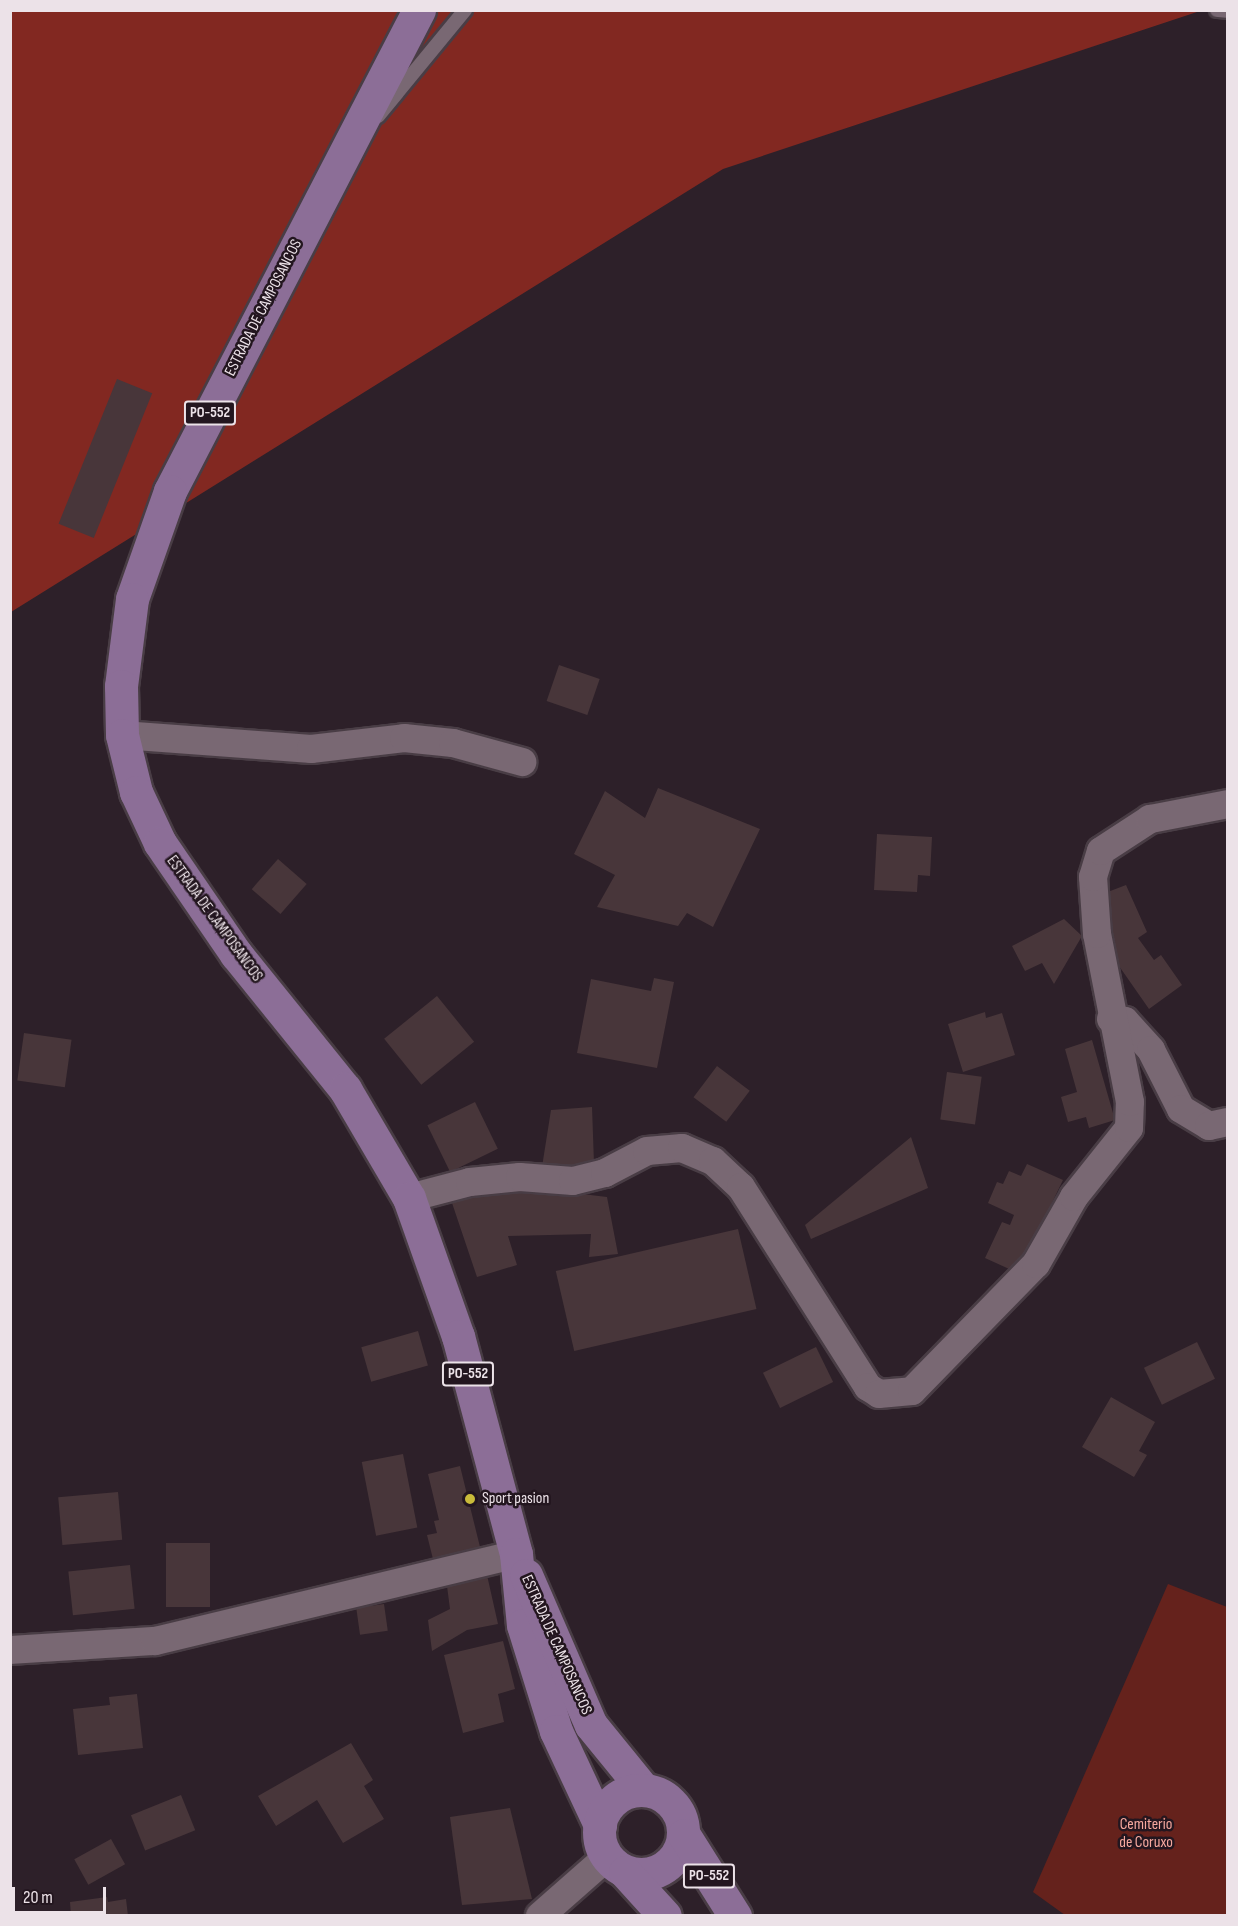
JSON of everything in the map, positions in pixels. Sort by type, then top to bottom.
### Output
[{"type":"main road","name":"ESTRADA DE CAMPOSANCOS","points":[[419,10],[170,490],[127,627],[122,735],[136,792],[165,852],[236,954],[345,1089],[409,1198],[458,1336],[516,1554],[591,1725],[644,1790],[669,1799],[684,1835],[735,1916]]},
{"type":"main road","name":"ESTRADA DE CAMPOSANCOS","points":[[516,1554],[523,1625],[556,1731],[616,1864],[665,1916]]},
{"type":"main road","points":[[600,1825],[610,1803],[644,1790]]},
{"type":"main road","name":"PO-552","points":[[616,1864],[659,1871],[676,1856],[684,1835]]},
{"type":"street","points":[[122,735],[311,749],[404,738],[453,743],[522,762]]},
{"type":"street","points":[[409,1198],[470,1182],[520,1177],[573,1181],[605,1173],[647,1151],[682,1148],[713,1161],[741,1187],[868,1387],[899,1395],[912,1391],[938,1367],[1036,1264],[1074,1197],[1122,1142],[1130,1102],[1097,934],[1093,877],[1101,851],[1150,819],[1227,804]]},
{"type":"street","points":[[1112,1019],[1125,1021],[1151,1050],[1181,1109],[1209,1125],[1227,1122]]},
{"type":"street","points":[[10,1650],[154,1641],[516,1554]]},
{"type":"street","points":[[540,1916],[616,1864]]},
{"type":"lane","points":[[343,156],[465,10]]},
{"type":"lane","points":[[1217,10],[1227,10]]},
{"type":"green space","name":"Cemiterio de Coruxo","points":[[1168,1584],[1227,1607],[1227,1915],[1065,1915],[1033,1892]]},
{"type":"shaded area","points":[[11,11],[1200,11],[723,169],[11,612]]},
{"type":"building","points":[[117,379],[152,393],[94,538],[59,524]]},
{"type":"building","points":[[559,665],[600,679],[587,715],[547,701]]},
{"type":"building","points":[[658,788],[760,829],[713,927],[687,913],[678,926],[597,907],[615,875],[574,854],[605,791],[645,818]]},
{"type":"building","points":[[877,834],[932,837],[930,876],[918,875],[917,892],[874,890]]},
{"type":"building","points":[[278,859],[307,884],[280,914],[252,889]]},
{"type":"building","points":[[1126,885],[1147,932],[1138,938],[1154,960],[1161,955],[1182,985],[1149,1009],[1112,956],[1105,937],[1105,893]]},
{"type":"building","points":[[1064,919],[1082,936],[1054,984],[1042,963],[1025,971],[1012,946]]},
{"type":"building","points":[[654,978],[674,982],[657,1068],[577,1053],[591,979],[651,991]]},
{"type":"building","points":[[437,996],[474,1042],[421,1085],[384,1039]]},
{"type":"building","points":[[985,1012],[986,1018],[1002,1013],[1015,1055],[963,1072],[948,1024]]},
{"type":"building","points":[[24,1033],[72,1040],[65,1087],[17,1081]]},
{"type":"building","points":[[1092,1040],[1115,1120],[1089,1128],[1086,1117],[1068,1122],[1061,1097],[1077,1092],[1065,1049]]},
{"type":"building","points":[[717,1066],[750,1091],[726,1122],[694,1097]]},
{"type":"building","points":[[947,1072],[982,1077],[975,1124],[940,1120]]},
{"type":"building","points":[[475,1102],[498,1149],[450,1172],[427,1125]]},
{"type":"building","points":[[592,1107],[594,1164],[542,1167],[551,1110]]},
{"type":"building","points":[[911,1137],[928,1188],[811,1239],[805,1225]]},
{"type":"building","points":[[1027,1164],[1063,1180],[1018,1273],[985,1258],[1002,1222],[1010,1225],[1014,1215],[988,1203],[997,1182],[1003,1184],[1009,1171],[1021,1176]]},
{"type":"building","points":[[541,1189],[607,1197],[618,1254],[589,1257],[591,1234],[508,1236],[517,1265],[477,1277],[451,1200]]},
{"type":"building","points":[[738,1229],[756,1309],[574,1351],[556,1271]]},
{"type":"building","points":[[418,1331],[428,1366],[371,1382],[361,1347]]},
{"type":"building","points":[[1197,1342],[1215,1379],[1162,1405],[1144,1368]]},
{"type":"building","points":[[816,1347],[833,1382],[780,1408],[763,1373]]},
{"type":"building","points":[[1111,1397],[1155,1422],[1139,1451],[1147,1455],[1134,1477],[1082,1447]]},
{"type":"building","points":[[403,1454],[417,1528],[376,1536],[362,1462]]},
{"type":"building","points":[[460,1466],[481,1551],[434,1563],[427,1535],[437,1533],[434,1521],[439,1520],[428,1474]]},
{"type":"building","points":[[118,1492],[122,1540],[62,1545],[58,1497]]},
{"type":"building","points":[[166,1543],[210,1543],[210,1607],[166,1607]]},
{"type":"building","points":[[130,1565],[135,1609],[73,1615],[68,1571]]},
{"type":"building","points":[[487,1575],[498,1624],[467,1630],[432,1651],[428,1620],[450,1609],[447,1586]]},
{"type":"building","points":[[384,1604],[388,1631],[360,1635],[356,1608]]},
{"type":"building","points":[[503,1641],[515,1689],[498,1694],[504,1722],[463,1733],[444,1655]]},
{"type":"building","points":[[137,1694],[143,1748],[78,1755],[73,1709],[110,1705],[109,1697]]},
{"type":"building","points":[[351,1743],[373,1780],[364,1786],[384,1819],[343,1843],[317,1800],[276,1826],[258,1796]]},
{"type":"building","points":[[181,1795],[195,1830],[145,1850],[131,1815]]},
{"type":"building","points":[[510,1808],[532,1899],[462,1905],[450,1817]]},
{"type":"building","points":[[111,1839],[125,1864],[88,1885],[74,1859]]},
{"type":"building","points":[[107,1897],[108,1902],[126,1899],[128,1916],[71,1916],[70,1902]]},
{"type":"place","name":"Sport pasion","points":[[470,1499]]}]
